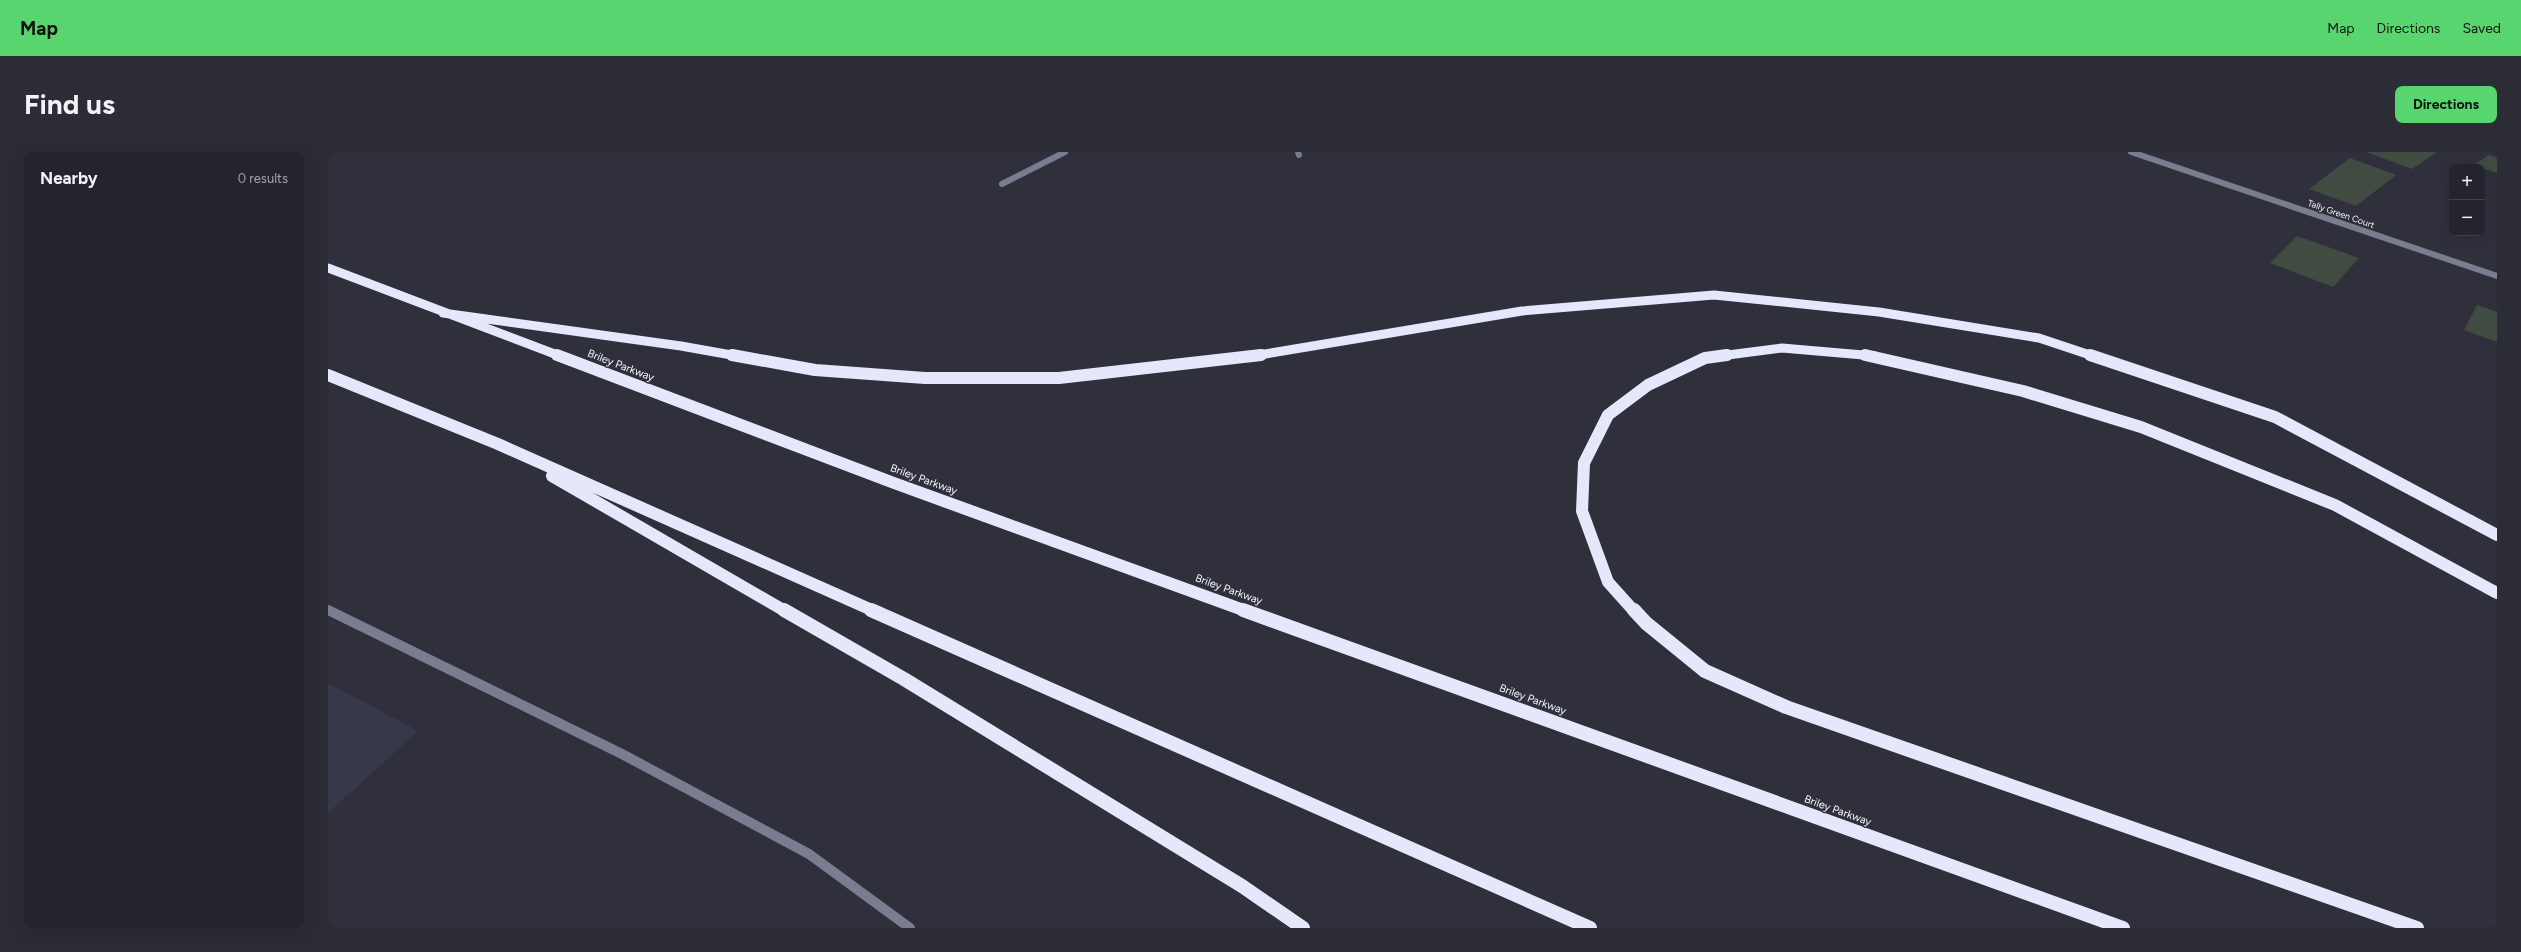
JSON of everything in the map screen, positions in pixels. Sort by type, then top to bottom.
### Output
[{"type":"highway","name":"Briley Parkway","points":[[328,268],[443,313],[902,486],[2123,928]]},
{"type":"highway","points":[[443,313],[681,346],[816,370],[925,378],[1059,378],[1280,353],[1522,311],[1714,295],[1879,312],[2039,338],[2275,417],[2497,535]]},
{"type":"highway","points":[[2417,928],[1786,707],[1705,671],[1646,623],[1608,582],[1582,511],[1584,463],[1608,415],[1648,385],[1705,358],[1782,348],[1875,356],[2023,391],[2141,427],[2335,505],[2497,593]]},
{"type":"highway","points":[[328,375],[498,444],[1590,928]]},
{"type":"highway","points":[[498,444],[904,679],[1242,886],[1303,928]]},
{"type":"street","points":[[1002,184],[1065,152]]},
{"type":"street","name":"Tally Green Court","points":[[2131,152],[2497,276]]},
{"type":"street","points":[[328,610],[622,754],[809,854],[910,928]]},
{"type":"shaded area","points":[[328,683],[418,731],[328,813]]},
{"type":"building","points":[[2366,152],[2437,152],[2412,169]]},
{"type":"building","points":[[2489,155],[2497,158],[2497,173],[2485,169],[2485,164],[2476,164]]},
{"type":"building","points":[[2350,158],[2396,175],[2356,206],[2309,189]]},
{"type":"building","points":[[2297,236],[2359,258],[2333,287],[2270,263]]},
{"type":"building","points":[[2477,305],[2497,312],[2497,342],[2464,330]]}]
